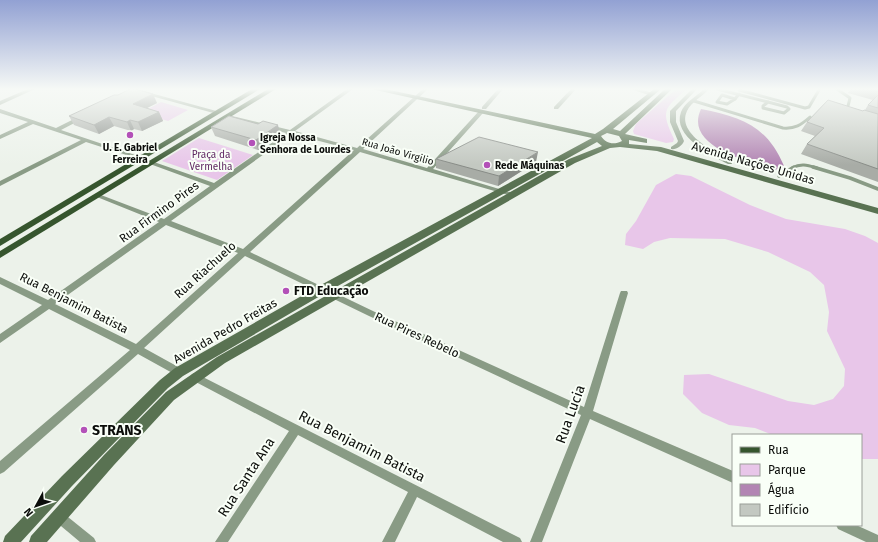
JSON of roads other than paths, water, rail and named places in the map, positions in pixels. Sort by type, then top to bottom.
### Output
[{"type":"main road","points":[[0,243],[213,114]]},
{"type":"main road","points":[[0,255],[233,114]]},
{"type":"main road","points":[[503,114],[600,135],[602,142],[615,145],[626,142],[623,135],[632,122],[641,114]]},
{"type":"main road","name":"Avenida Pedro Freitas","points":[[11,542],[67,481],[164,384],[179,372],[323,289],[502,191],[600,135],[626,114]]},
{"type":"main road","name":"Avenida Nações Unidas","points":[[600,135],[623,135],[779,176],[878,205]]},
{"type":"main road","name":"Avenida Pedro Freitas","points":[[37,542],[110,460],[170,396],[195,377],[221,360],[572,161],[615,145]]},
{"type":"main road","name":"Avenida Nações Unidas","points":[[615,145],[658,149],[878,211]]},
{"type":"street","points":[[10,114],[141,158]]},
{"type":"street","points":[[56,130],[87,114]]},
{"type":"street","name":"Rua Firmino Pires","points":[[0,339],[315,114]]},
{"type":"street","name":"Rua Riachuelo","points":[[0,468],[137,349],[243,252],[398,114]]},
{"type":"street","points":[[429,170],[479,114]]},
{"type":"street","points":[[673,114],[673,122],[681,141],[680,144],[673,148]]},
{"type":"street","points":[[683,114],[684,125],[690,137],[706,149],[730,163]]},
{"type":"street","name":"Rua João Virgilio","points":[[230,116],[358,150],[514,195]]},
{"type":"street","points":[[0,137],[33,122]]},
{"type":"street","points":[[0,184],[85,140]]},
{"type":"street","points":[[152,163],[215,186]]},
{"type":"street","name":"Rua Pires Rebelo","points":[[99,196],[243,252],[323,289],[349,304],[587,413],[732,477]]},
{"type":"street","name":"Rua Benjamim Batista","points":[[0,280],[137,349],[179,372]]},
{"type":"street","name":"Rua Lucia","points":[[536,542],[587,413],[624,293]]},
{"type":"street","name":"Rua Benjamim Batista","points":[[195,377],[516,542]]},
{"type":"street","name":"Rua Santa Ana","points":[[221,542],[296,429]]},
{"type":"street","points":[[388,542],[415,490]]},
{"type":"street","points":[[59,517],[90,542]]},
{"type":"street","points":[[844,526],[878,541]]},
{"type":"lane","points":[[738,114],[783,128],[793,129],[798,128],[810,117]]},
{"type":"lane","points":[[779,176],[797,165],[804,164],[878,189]]},
{"type":"water","points":[[700,114],[723,114],[741,120],[761,132],[770,141],[784,166],[775,170],[722,151],[710,143],[702,133],[698,122]]},
{"type":"place","name":"U. E. Gabriel Ferreira","points":[[130,135]]},
{"type":"place","name":"Igreja Nossa Senhora de Lourdes","points":[[252,143]]},
{"type":"place","name":"Rede Máquinas","points":[[487,165]]},
{"type":"place","name":"FTD Educação","points":[[286,291]]},
{"type":"place","name":"STRANS","points":[[84,430]]},
{"type":"park label","name":"Praça da Vermelha","points":[[211,160]]}]
